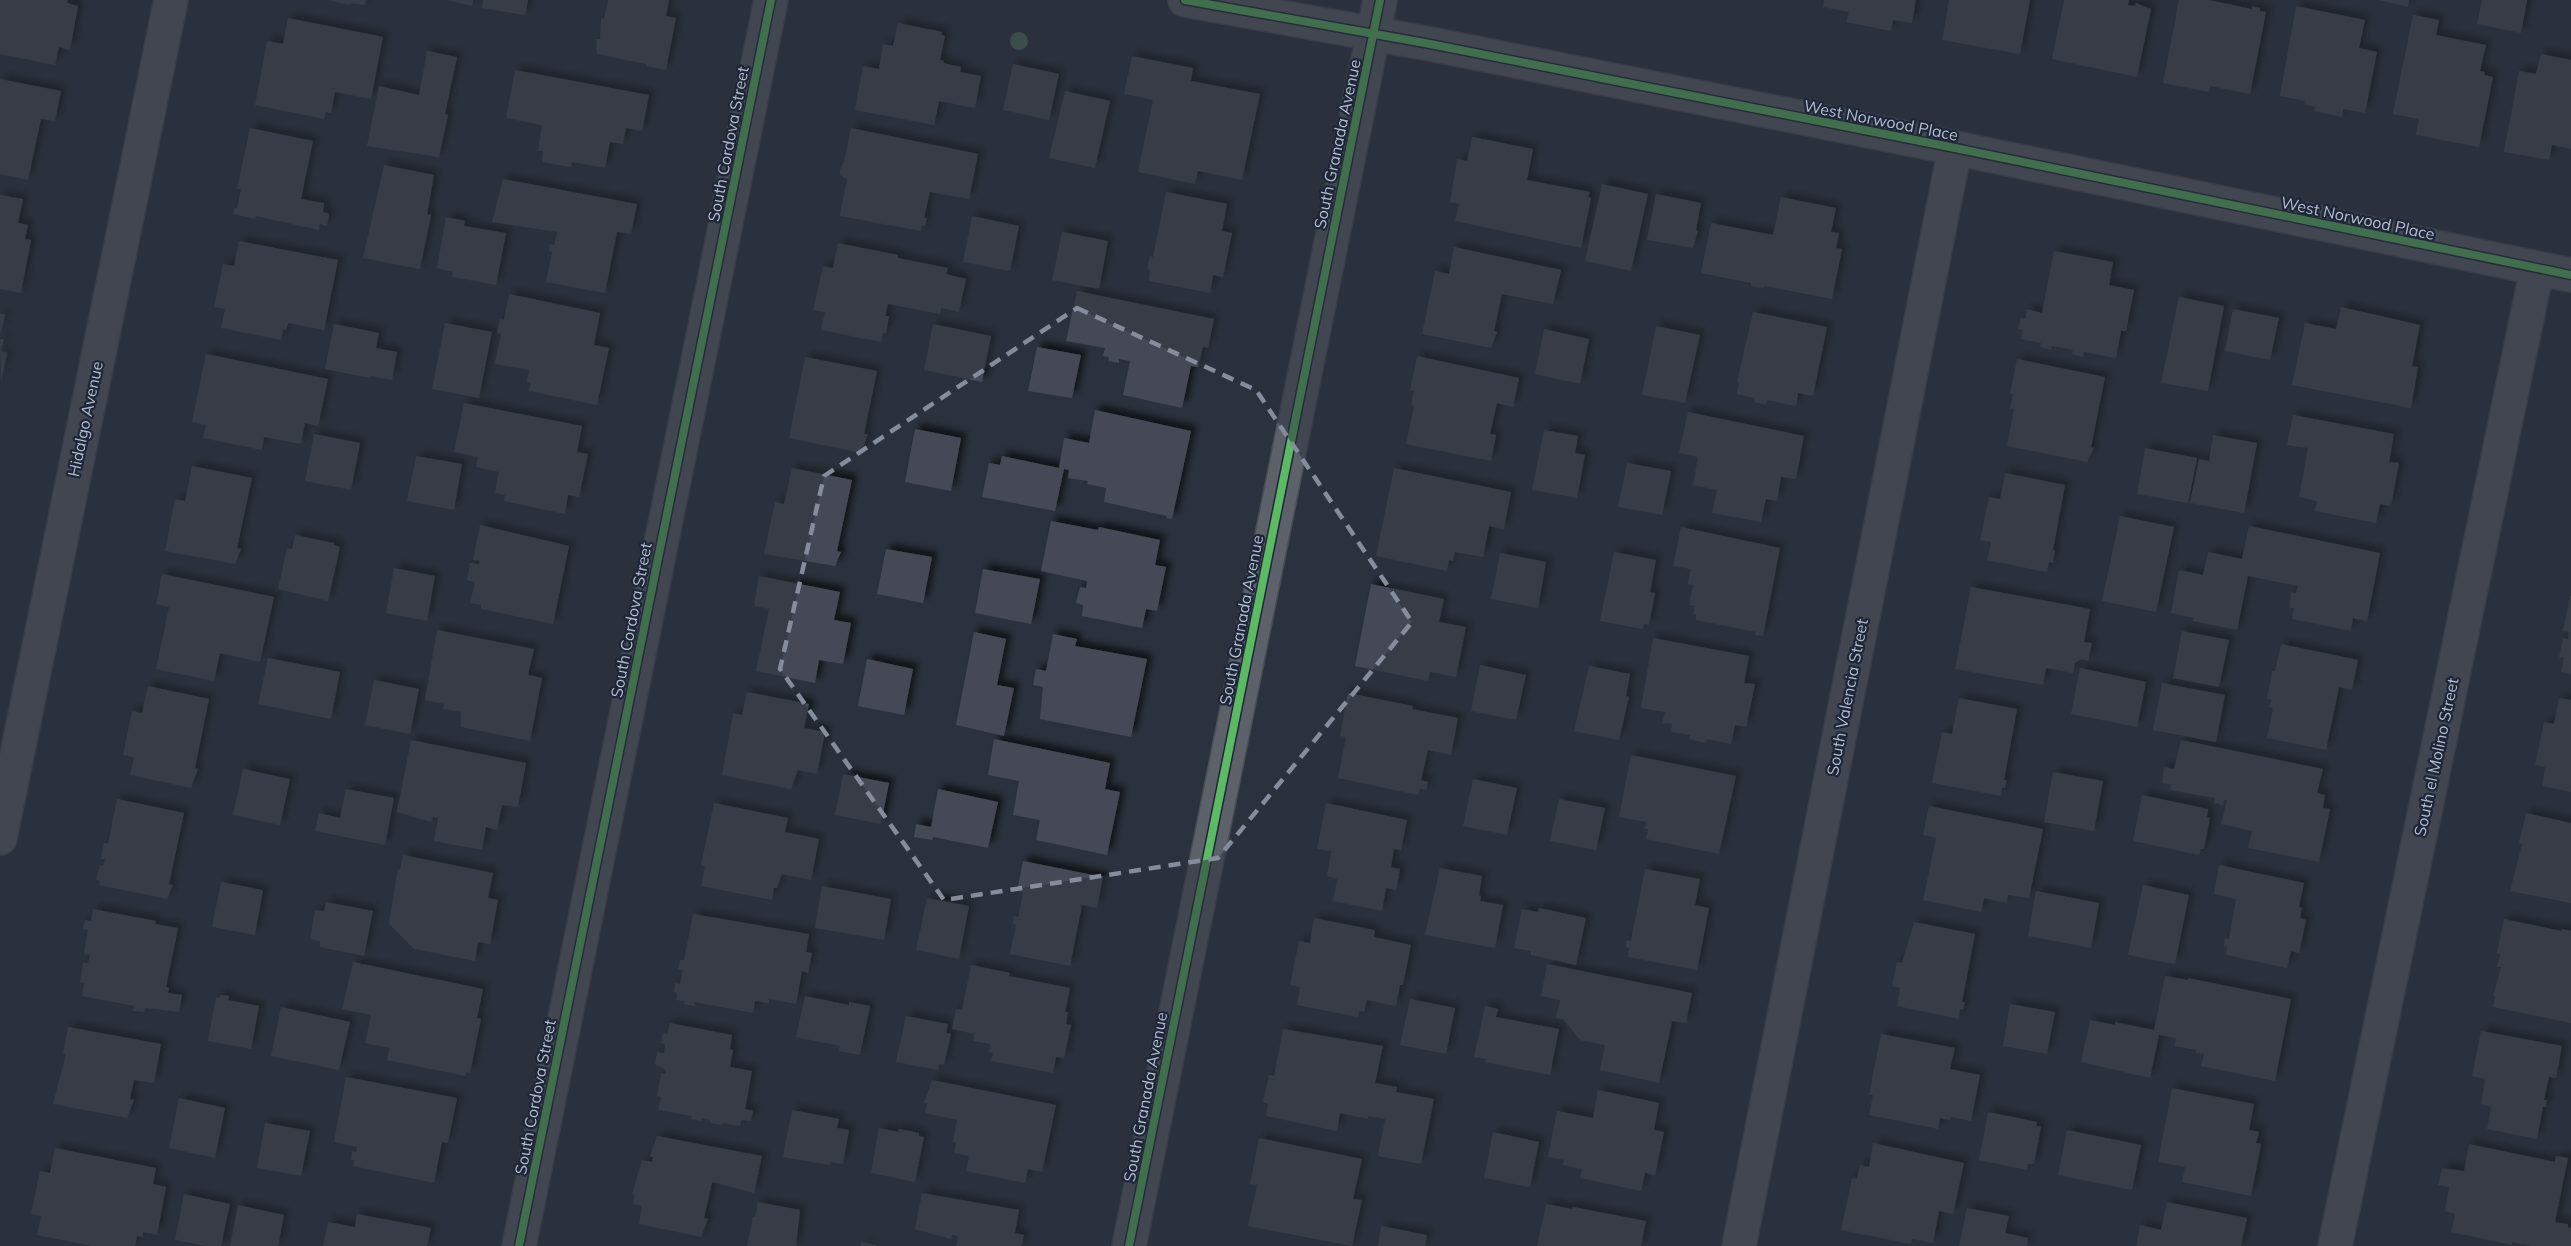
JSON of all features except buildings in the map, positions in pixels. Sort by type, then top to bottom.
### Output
[{"type":"street","name":"Hidalgo Avenue","points":[[0,838],[171,0]]},
{"type":"street","name":"South Cordova Street","points":[[519,1246],[771,0]]},
{"type":"street","name":"West Norwood Place","points":[[1185,0],[1955,148],[2571,275]]},
{"type":"street","name":"South Granada Avenue","points":[[1129,1246],[1380,0]]},
{"type":"street","name":"South Valencia Street","points":[[1739,1246],[1955,148]]},
{"type":"street","name":"South el Molino Street","points":[[2335,1246],[2537,269]]},
{"type":"highlighted area","points":[[1077,308],[1256,390],[1412,622],[1218,858],[944,900],[780,669],[824,476]]},
{"type":"cycle path","points":[[519,1246],[771,0]]},
{"type":"cycle path","points":[[1185,0],[1425,43],[1955,148],[2571,275]]},
{"type":"cycle path","points":[[1129,1246],[1380,0]]}]
